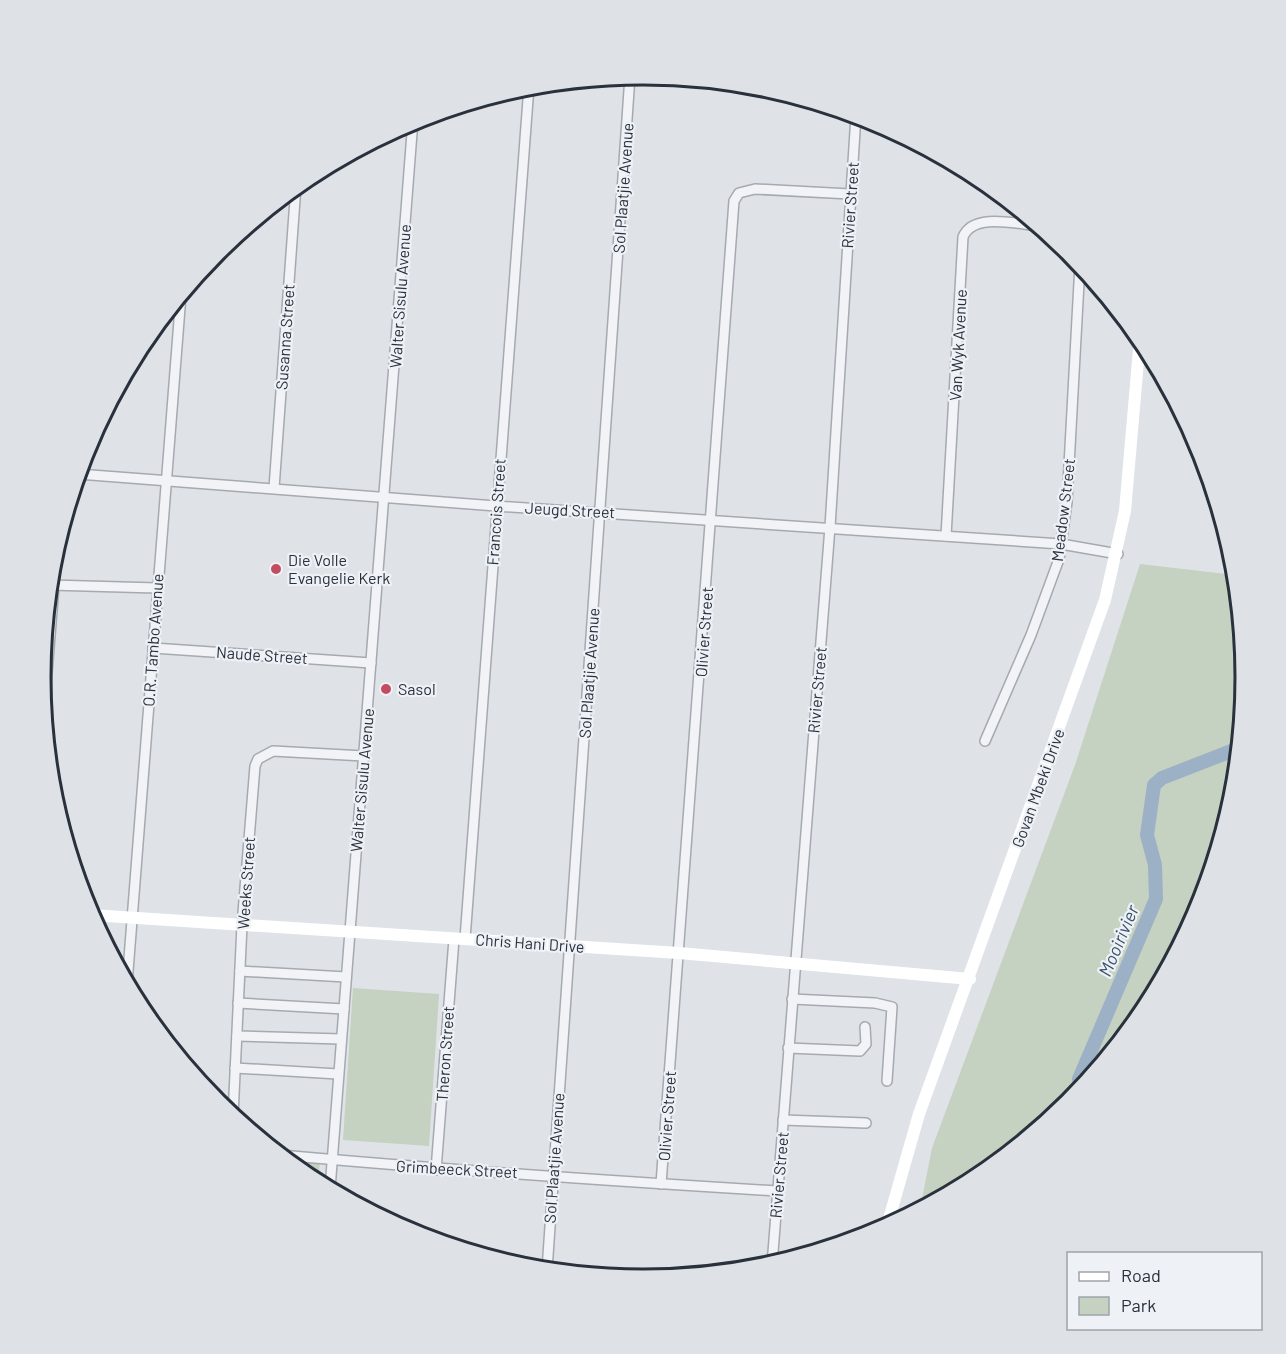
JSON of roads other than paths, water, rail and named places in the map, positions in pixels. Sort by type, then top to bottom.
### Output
[{"type":"main road","name":"Govan Mbeki Drive","points":[[890,1215],[906,1152],[1087,656],[1118,554],[1134,436],[1139,354]]},
{"type":"main road","name":"Chris Hani Drive","points":[[101,916],[679,953],[969,979]]},
{"type":"street","name":"Sol Plaatjie Avenue","points":[[547,1261],[629,85]]},
{"type":"street","name":"Francois Street","points":[[459,939],[528,96]]},
{"type":"street","name":"Rivier Street","points":[[773,1255],[830,527],[855,124]]},
{"type":"street","name":"Walter Sisulu Avenue","points":[[330,1179],[412,132]]},
{"type":"street","name":"Olivier Street","points":[[661,1184],[735,196],[746,190],[755,189],[850,194]]},
{"type":"street","name":"Susanna Street","points":[[274,488],[295,198]]},
{"type":"street","name":"Van Wyk Avenue","points":[[946,536],[953,458],[963,237],[968,228],[978,223],[1025,225]]},
{"type":"street","name":"Meadow Street","points":[[985,741],[1031,635],[1056,569],[1067,490],[1079,277]]},
{"type":"street","name":"O.R. Tambo Avenue","points":[[128,970],[180,309]]},
{"type":"street","name":"Jeugd Street","points":[[87,474],[496,506],[1061,544],[1118,554]]},
{"type":"street","points":[[58,586],[157,588]]},
{"type":"street","name":"Naude Street","points":[[153,648],[371,663]]},
{"type":"street","name":"Weeks Street","points":[[233,1104],[242,925],[254,774],[258,759],[273,751],[364,756]]},
{"type":"street","name":"Theron Street","points":[[436,1170],[459,939]]},
{"type":"street","points":[[240,971],[346,977]]},
{"type":"street","points":[[792,999],[875,1003],[892,1007],[887,1081]]},
{"type":"street","points":[[238,1003],[344,1009]]},
{"type":"street","points":[[788,1048],[860,1051],[866,1044],[865,1026]]},
{"type":"street","points":[[237,1036],[341,1039]]},
{"type":"street","points":[[235,1068],[338,1074]]},
{"type":"street","points":[[783,1120],[866,1123]]},
{"type":"street","name":"Grimbeeck Street","points":[[297,1157],[436,1170],[552,1175],[777,1191]]},
{"type":"waterway","name":"Mooirivier","points":[[1081,1075],[1156,899],[1155,865],[1147,835],[1154,785],[1162,778],[1230,751]]},
{"type":"place","name":"Die Volle Evangelie Kerk","points":[[276,569]]},
{"type":"place","name":"Sasol","points":[[386,689]]}]
